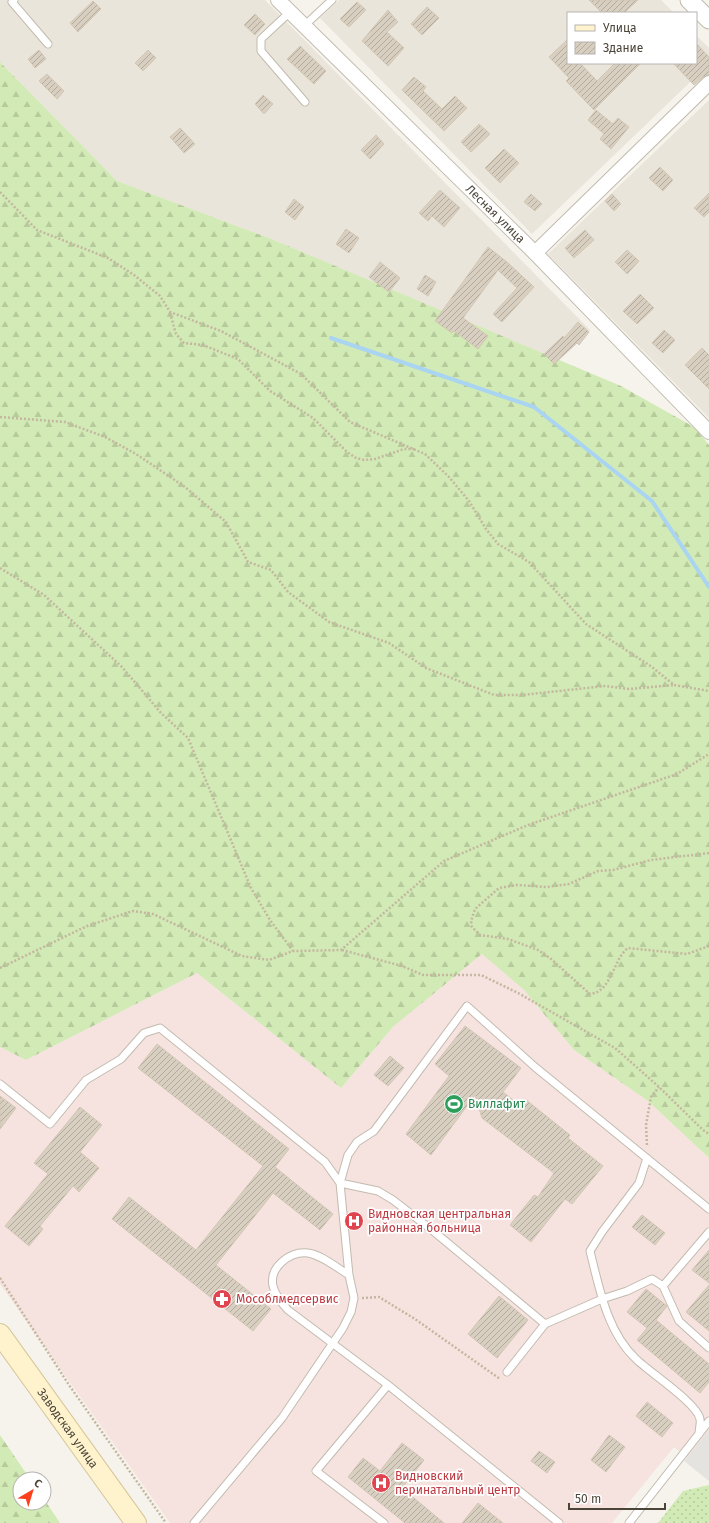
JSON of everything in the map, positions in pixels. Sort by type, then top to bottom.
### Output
[{"type":"main road","name":"Заводская улица","points":[[0,1334],[136,1523]]},
{"type":"street","name":"Лесная улица","points":[[278,0],[534,254],[709,432]]},
{"type":"street","points":[[689,0],[709,20]]},
{"type":"street","points":[[534,254],[709,83]]},
{"type":"lane","points":[[14,0],[12,2],[48,44]]},
{"type":"lane","points":[[304,26],[332,0]]},
{"type":"lane","points":[[290,12],[261,39],[261,51],[305,102]]},
{"type":"lane","points":[[194,1523],[282,1418],[334,1343],[351,1312],[354,1298],[349,1275],[340,1183],[348,1154],[357,1142],[374,1131],[467,1006],[535,1067],[709,1209]]},
{"type":"lane","points":[[0,1084],[50,1124],[86,1080],[121,1059],[144,1033],[160,1028],[325,1162],[340,1183],[378,1191],[393,1200],[432,1230],[545,1324]]},
{"type":"lane","points":[[647,1158],[640,1183],[602,1232],[590,1251],[602,1299],[619,1338],[635,1358],[692,1405],[700,1418],[699,1434]]},
{"type":"lane","points":[[663,1286],[709,1232]]},
{"type":"lane","points":[[349,1275],[316,1256],[308,1253],[299,1253],[283,1259],[274,1277],[273,1286],[279,1298],[288,1310],[388,1385],[556,1522]]},
{"type":"lane","points":[[507,1372],[545,1324],[602,1299],[627,1291],[652,1279],[663,1286],[679,1321],[709,1348]]},
{"type":"lane","points":[[384,1523],[316,1471],[388,1385]]},
{"type":"lane","points":[[629,1523],[709,1421]]},
{"type":"path","points":[[0,192],[37,230],[108,258],[134,275],[160,296],[170,312],[176,334],[184,343],[203,346],[238,359],[270,390],[313,418],[347,452],[356,458],[364,460],[375,459],[404,449],[417,449]]},
{"type":"path","points":[[170,312],[221,331],[301,374],[350,422],[417,449],[425,454],[449,477],[469,501],[486,529],[498,544],[529,562],[586,624],[652,667],[674,685]]},
{"type":"path","points":[[0,417],[65,422],[105,437],[136,454],[202,500],[226,522],[248,562],[271,570],[288,592],[329,622],[389,643],[426,668],[481,691],[494,696],[522,695],[605,686],[630,689],[674,685],[709,692]]},
{"type":"path","points":[[0,568],[44,595],[122,667],[161,713],[188,738],[251,888],[270,920],[293,951]]},
{"type":"path","points":[[341,950],[444,862],[528,825],[676,774],[709,754]]},
{"type":"path","points":[[709,852],[651,860],[613,870],[598,871],[569,884],[547,887],[517,885],[498,888],[475,909],[471,920],[472,927],[480,935],[508,939],[538,950],[550,958],[590,994],[597,993],[605,985],[622,952],[628,948],[687,954],[709,946]]},
{"type":"path","points":[[0,968],[86,926],[133,911],[153,914],[242,956],[269,960],[293,951],[341,950],[402,966],[423,976],[482,975],[518,993],[615,1048],[709,1134]]},
{"type":"path","points":[[647,1158],[646,1126],[651,1097],[659,1087]]},
{"type":"path","points":[[0,1278],[69,1385],[166,1523]]},
{"type":"path","points":[[354,1298],[379,1297],[415,1319],[499,1380],[507,1372]]},
{"type":"shaded area","points":[[0,0],[265,0],[590,330],[544,354],[269,238],[117,181],[0,62]]},
{"type":"shaded area","points":[[339,0],[661,0],[673,12],[567,12],[567,64],[697,64],[697,36],[709,48],[709,64],[532,234],[320,18]]},
{"type":"shaded area","points":[[709,100],[709,418],[548,254]]},
{"type":"shaded area","name":"Видновская центральная районная больница","points":[[482,954],[524,990],[574,1050],[648,1101],[709,1158],[709,1476],[674,1447],[612,1523],[170,1523],[0,1284],[0,1047],[26,1060],[197,973],[341,1088],[393,1027]]},
{"type":"shaded area","points":[[709,1430],[709,1481],[684,1461]]},
{"type":"green space","points":[[0,62],[117,181],[269,238],[621,386],[694,427],[709,445],[709,1158],[648,1101],[574,1050],[524,990],[482,954],[393,1027],[341,1088],[197,973],[26,1060],[0,1047]]},
{"type":"green space","points":[[0,1435],[25,1471],[12,1471],[12,1511],[52,1511],[60,1523],[0,1523]]},
{"type":"green space","points":[[709,1485],[709,1523],[658,1523],[683,1491]]},
{"type":"building","points":[[589,0],[638,0],[625,12],[601,12]]},
{"type":"building","points":[[93,1],[101,9],[78,32],[70,23]]},
{"type":"building","points":[[357,2],[366,10],[349,27],[340,19]]},
{"type":"building","points":[[427,7],[439,18],[422,35],[411,24]]},
{"type":"building","points":[[388,10],[398,22],[387,32],[404,48],[388,66],[362,41]]},
{"type":"building","points":[[255,14],[265,24],[255,35],[244,25]]},
{"type":"building","points":[[567,40],[567,64],[581,64],[597,81],[614,64],[640,64],[594,110],[566,81],[569,78],[549,57]]},
{"type":"building","points":[[697,44],[709,57],[709,75],[703,77],[694,85],[674,64],[697,64]]},
{"type":"building","points":[[300,46],[326,71],[314,84],[287,59]]},
{"type":"building","points":[[39,50],[46,59],[35,68],[28,59]]},
{"type":"building","points":[[148,50],[156,58],[143,71],[135,63]]},
{"type":"building","points":[[47,74],[64,91],[57,99],[39,81]]},
{"type":"building","points":[[414,77],[426,87],[423,91],[442,109],[455,96],[467,108],[444,131],[402,90]]},
{"type":"building","points":[[263,95],[273,104],[264,114],[255,104]]},
{"type":"building","points":[[596,110],[613,124],[618,118],[629,127],[611,149],[600,139],[604,134],[588,120]]},
{"type":"building","points":[[479,124],[490,134],[471,152],[461,142]]},
{"type":"building","points":[[180,128],[195,144],[184,153],[170,137]]},
{"type":"building","points":[[376,135],[384,144],[370,159],[361,150]]},
{"type":"building","points":[[504,149],[519,163],[500,183],[485,168]]},
{"type":"building","points":[[660,167],[673,180],[663,191],[649,178]]},
{"type":"building","points":[[440,190],[460,208],[444,227],[432,216],[428,221],[419,213]]},
{"type":"building","points":[[709,193],[709,212],[704,217],[694,208]]},
{"type":"building","points":[[531,194],[542,204],[535,211],[524,202]]},
{"type":"building","points":[[612,194],[621,204],[614,211],[605,201]]},
{"type":"building","points":[[294,199],[304,207],[295,220],[285,212]]},
{"type":"building","points":[[346,229],[359,238],[349,253],[336,244]]},
{"type":"building","points":[[585,230],[594,240],[574,258],[565,248]]},
{"type":"building","points":[[488,247],[534,287],[502,322],[493,314],[517,288],[498,270],[463,318],[488,336],[478,349],[454,331],[452,333],[435,321]]},
{"type":"building","points":[[627,250],[639,261],[627,274],[615,262]]},
{"type":"building","points":[[380,262],[400,278],[389,292],[369,277]]},
{"type":"building","points":[[425,275],[436,282],[428,296],[417,289]]},
{"type":"building","points":[[640,294],[654,308],[637,324],[623,311]]},
{"type":"building","points":[[578,322],[589,332],[579,345],[577,343],[554,364],[544,354],[563,336],[564,338]]},
{"type":"building","points":[[664,330],[675,340],[663,353],[652,343]]},
{"type":"building","points":[[702,348],[709,355],[709,389],[685,365]]},
{"type":"building","points":[[465,1026],[521,1068],[503,1092],[517,1103],[525,1099],[570,1135],[568,1138],[603,1166],[572,1204],[565,1199],[531,1242],[510,1225],[534,1195],[538,1197],[554,1173],[482,1118],[475,1095],[431,1155],[406,1134],[449,1076],[435,1064]]},
{"type":"building","points":[[157,1044],[289,1149],[275,1167],[333,1214],[320,1230],[273,1193],[216,1265],[271,1309],[253,1331],[112,1219],[129,1197],[196,1250],[263,1166],[138,1068]]},
{"type":"building","points":[[390,1056],[404,1068],[388,1086],[374,1075]]},
{"type":"building","points":[[0,1096],[16,1108],[0,1129]]},
{"type":"building","points":[[80,1107],[102,1125],[80,1152],[99,1168],[79,1192],[73,1186],[40,1226],[43,1229],[29,1246],[5,1226],[48,1174],[34,1163]]},
{"type":"building","points":[[642,1215],[665,1233],[655,1245],[632,1227]]},
{"type":"building","points":[[709,1250],[709,1283],[692,1270]]},
{"type":"building","points":[[709,1285],[709,1331],[686,1312]]},
{"type":"building","points":[[646,1289],[667,1306],[656,1320],[709,1364],[709,1382],[700,1393],[637,1340],[647,1328],[627,1312]]},
{"type":"building","points":[[499,1296],[528,1320],[497,1358],[468,1334]]},
{"type":"building","points":[[647,1402],[673,1423],[662,1437],[636,1416]]},
{"type":"building","points":[[609,1435],[625,1447],[606,1472],[591,1460]]},
{"type":"building","name":"Видновский перинатальный центр","points":[[402,1443],[424,1460],[402,1488],[444,1523],[405,1523],[348,1477],[363,1458],[380,1471]]},
{"type":"building","points":[[539,1451],[555,1462],[547,1473],[531,1461]]},
{"type":"building","name":"Видновский перинатальный центр","points":[[478,1503],[503,1523],[462,1523]]},
{"type":"waterway","points":[[331,338],[534,407],[652,501],[709,587]]},
{"type":"place","name":"Виллафит","points":[[454,1104]]},
{"type":"place","name":"Видновская центральная районная больница","points":[[354,1221]]},
{"type":"place","name":"Мособлмедсервис","points":[[222,1299]]},
{"type":"place","name":"Видновский перинатальный центр","points":[[381,1483]]}]
